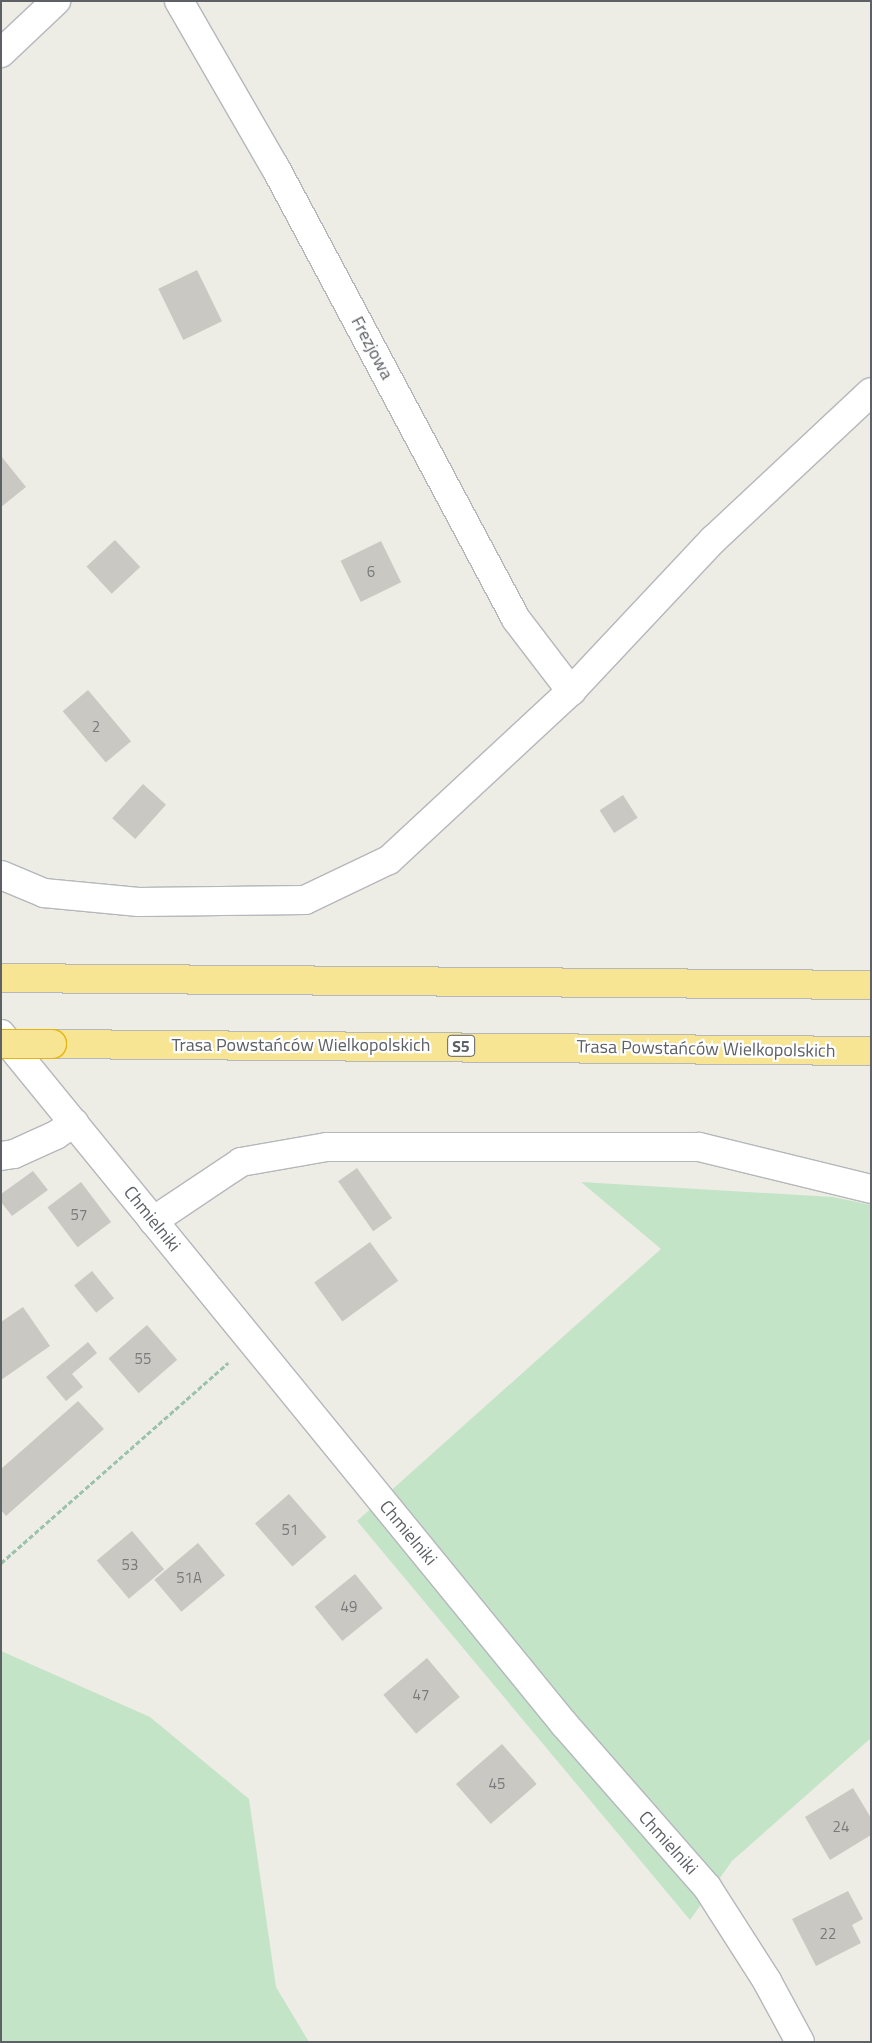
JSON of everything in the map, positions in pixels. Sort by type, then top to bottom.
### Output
[{"type":"highway","points":[[1,978],[871,985]]},
{"type":"highway","name":"Trasa Powstańców Wielkopolskich","points":[[1,1044],[871,1051]]},
{"type":"street","points":[[1,53],[56,1]]},
{"type":"street","name":"Frezjowa","points":[[179,1],[275,167],[516,619],[571,691]]},
{"type":"street","points":[[1,875],[44,893],[139,902],[304,900],[389,860],[571,691],[713,540],[871,392]]},
{"type":"street","name":"Chmielniki","points":[[1,1034],[565,1725],[707,1887],[768,1981],[800,2042]]},
{"type":"street","points":[[1,1156],[31,1147],[74,1123]]},
{"type":"street","points":[[153,1221],[241,1162],[327,1147],[699,1147],[871,1189]]},
{"type":"path","points":[[1,1563],[252,1342]]},
{"type":"green space","points":[[581,1182],[833,1197],[871,1205],[871,1738],[732,1861],[690,1920],[357,1521],[661,1249]]},
{"type":"green space","points":[[1,1651],[150,1717],[249,1799],[276,1987],[309,2042],[1,2042]]},
{"type":"building","points":[[197,270],[222,321],[183,340],[158,289]]},
{"type":"building","points":[[1,456],[26,487],[1,507]]},
{"type":"building","points":[[115,540],[140,567],[112,594],[86,567]]},
{"type":"building","points":[[381,541],[401,582],[361,602],[341,561]]},
{"type":"building","points":[[88,690],[131,741],[106,763],[63,711]]},
{"type":"building","points":[[143,784],[166,805],[135,839],[112,818]]},
{"type":"building","points":[[623,795],[638,818],[614,833],[600,810]]},
{"type":"building","points":[[357,1168],[392,1218],[373,1231],[338,1181]]},
{"type":"building","points":[[33,1171],[48,1190],[12,1216],[1,1202],[1,1194]]},
{"type":"building","points":[[81,1182],[111,1222],[78,1247],[47,1207]]},
{"type":"building","points":[[370,1242],[398,1281],[342,1321],[314,1283]]},
{"type":"building","points":[[92,1271],[114,1298],[96,1313],[74,1285]]},
{"type":"building","points":[[23,1307],[50,1346],[1,1380],[1,1322]]},
{"type":"building","points":[[147,1325],[177,1360],[139,1393],[109,1358]]},
{"type":"building","points":[[88,1342],[97,1353],[72,1374],[83,1387],[66,1401],[46,1377]]},
{"type":"building","points":[[78,1401],[104,1429],[6,1516],[1,1510],[1,1469]]},
{"type":"building","points":[[289,1494],[326,1537],[292,1567],[255,1524]]},
{"type":"building","points":[[132,1531],[164,1569],[129,1599],[97,1561]]},
{"type":"building","points":[[198,1543],[225,1575],[181,1612],[154,1580]]},
{"type":"building","points":[[355,1574],[383,1608],[342,1641],[315,1607]]},
{"type":"building","points":[[427,1658],[460,1697],[416,1734],[383,1695]]},
{"type":"building","points":[[502,1744],[537,1784],[491,1824],[456,1784]]},
{"type":"building","points":[[853,1788],[871,1818],[871,1835],[830,1860],[805,1817]]},
{"type":"building","points":[[848,1891],[863,1919],[852,1925],[861,1943],[816,1966],[792,1919]]}]
